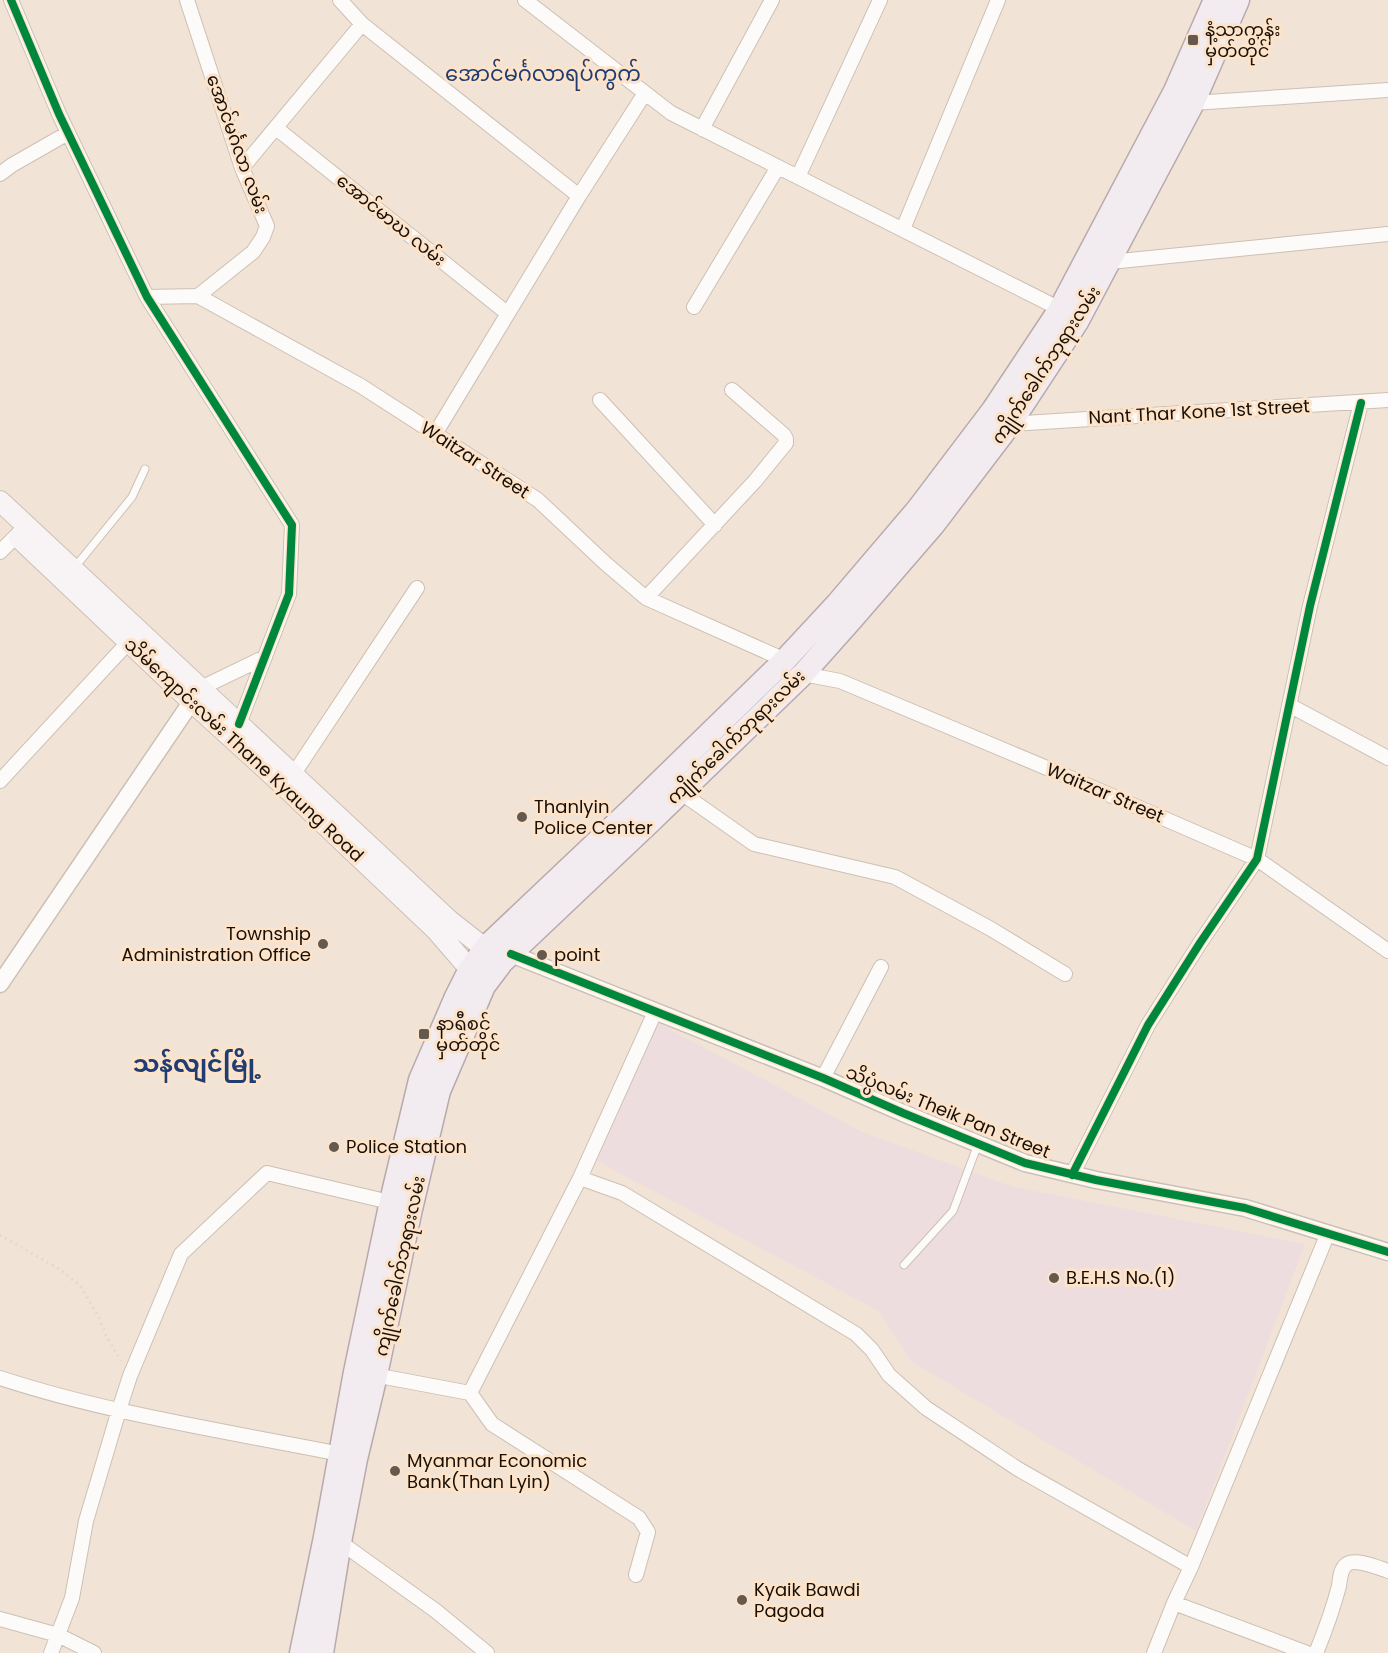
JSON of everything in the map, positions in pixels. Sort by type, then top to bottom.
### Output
[{"type":"main road","name":"ကျိုက်ခေါက်ဘုရားလမ်း","points":[[477,978],[511,954],[680,792],[794,667],[837,604],[918,509],[993,410],[1060,309],[1175,91],[1215,0]]},
{"type":"main road","name":"ကျိုက်ခေါက်ဘုရားလမ်း","points":[[322,1653],[356,1459],[366,1373],[401,1205],[486,947],[636,805],[852,619],[934,524],[1010,424],[1077,322],[1193,103],[1238,0]]},
{"type":"main road","name":"သိမ်ကျောင်းလမ်း Thane Kyaung Road","points":[[0,501],[21,531],[196,695],[280,782],[427,922],[477,978]]},
{"type":"main road","name":"သိမ်ကျောင်းလမ်း Thane Kyaung Road","points":[[0,519],[21,531]]},
{"type":"main road","name":"သိမ်ကျောင်းလမ်း Thane Kyaung Road","points":[[196,695],[239,724],[450,921],[478,943],[511,954]]},
{"type":"main road","name":"ကျိုက်ခေါက်ဘုရားလမ်း","points":[[301,1653],[340,1454],[366,1373]]},
{"type":"street","points":[[11,0],[68,133],[147,297],[292,525],[289,594],[239,724]]},
{"type":"street","name":"အောင်မင်္ဂလာ လမ်း","points":[[187,0],[242,168],[267,226],[260,243],[253,252],[198,296]]},
{"type":"street","points":[[340,0],[362,24],[579,196]]},
{"type":"street","points":[[525,0],[671,113],[1060,309]]},
{"type":"street","points":[[702,129],[772,0]]},
{"type":"street","points":[[798,177],[880,0]]},
{"type":"street","points":[[903,229],[998,0]]},
{"type":"street","points":[[242,168],[362,24]]},
{"type":"street","points":[[1193,103],[1388,90]]},
{"type":"street","points":[[435,434],[579,196],[645,93]]},
{"type":"street","name":"အောင်မာဃ လမ်း","points":[[276,128],[507,313]]},
{"type":"street","points":[[0,174],[68,133]]},
{"type":"street","points":[[694,307],[778,166]]},
{"type":"street","points":[[1110,262],[1388,234]]},
{"type":"street","points":[[147,297],[198,296]]},
{"type":"street","name":"Waitzar Street","points":[[198,296],[361,386],[538,500],[646,598],[794,667],[840,681],[1073,779],[1257,860],[1388,951]]},
{"type":"street","points":[[646,598],[756,481],[786,443],[784,435],[732,390]]},
{"type":"street","points":[[600,400],[715,525]]},
{"type":"street","name":"Nant Thar Kone 1st Street","points":[[1010,424],[1388,400]]},
{"type":"street","points":[[1072,1175],[1149,1026],[1200,943],[1257,860],[1317,577],[1361,403]]},
{"type":"street","points":[[0,552],[21,531]]},
{"type":"street","points":[[293,775],[417,588]]},
{"type":"street","points":[[0,781],[134,636]]},
{"type":"street","points":[[0,984],[196,695],[265,657]]},
{"type":"street","points":[[1289,705],[1388,758]]},
{"type":"street","points":[[680,792],[754,844],[895,877],[991,929],[1065,974]]},
{"type":"street","name":"သိပ္ပံလမ်း Theik Pan Street","points":[[511,954],[823,1078],[1025,1163],[1072,1175],[1245,1208],[1388,1252]]},
{"type":"street","points":[[823,1078],[881,967]]},
{"type":"street","points":[[470,1393],[580,1178],[655,1012]]},
{"type":"street","points":[[51,1653],[72,1598],[86,1521],[118,1410],[181,1254],[267,1173],[401,1205]]},
{"type":"street","points":[[580,1178],[622,1193],[856,1334],[872,1350],[889,1375],[926,1408],[1018,1469],[1191,1567]]},
{"type":"street","points":[[1154,1653],[1328,1233]]},
{"type":"street","points":[[366,1373],[470,1393],[492,1424],[639,1518],[648,1532],[636,1575]]},
{"type":"street","points":[[0,1378],[26,1387],[118,1410],[340,1454]]},
{"type":"street","points":[[340,1542],[436,1611],[487,1653]]},
{"type":"street","points":[[1316,1653],[1334,1606],[1342,1570],[1347,1564],[1353,1562],[1370,1564],[1388,1571]]},
{"type":"street","points":[[1174,1603],[1307,1653]]},
{"type":"street","points":[[0,1619],[58,1635],[94,1653]]},
{"type":"lane","points":[[68,575],[132,497],[145,469]]},
{"type":"lane","points":[[904,1265],[954,1211],[978,1144]]},
{"type":"path","points":[[0,1235],[61,1270],[81,1287],[130,1376]]},
{"type":"shaded area","name":"B.E.H.S No.(1)","points":[[658,1023],[862,1132],[1013,1187],[1305,1244],[1196,1531],[911,1361],[879,1311],[597,1161]]},
{"type":"cycle path","points":[[11,0],[59,114],[147,297],[292,525],[289,594],[239,724]]},
{"type":"cycle path","points":[[1072,1175],[1148,1025],[1257,859],[1310,606],[1361,403]]},
{"type":"cycle path","points":[[511,954],[823,1078],[1025,1163],[1096,1180],[1245,1208],[1388,1252]]},
{"type":"place","name":"နံ့သာကုန်း မှတ်တိုင်","points":[[1193,40]]},
{"type":"place","name":"Thanlyin Police Center","points":[[522,817]]},
{"type":"place","name":"Township Administration Office","points":[[323,944]]},
{"type":"place","name":"point","points":[[542,955]]},
{"type":"place","name":"နာရီစင် မှတ်တိုင်","points":[[424,1034]]},
{"type":"place","name":"Police Station","points":[[334,1147]]},
{"type":"place","name":"B.E.H.S No.(1)","points":[[1054,1278]]},
{"type":"place","name":"Myanmar Economic Bank(Than Lyin)","points":[[395,1471]]},
{"type":"place","name":"Kyaik Bawdi Pagoda","points":[[742,1600]]},
{"type":"district","name":"အောင်မင်္ဂလာရပ်ကွက်","points":[[543,74]]},
{"type":"district","name":"သန်လျင်မြို့","points":[[197,1064]]}]
